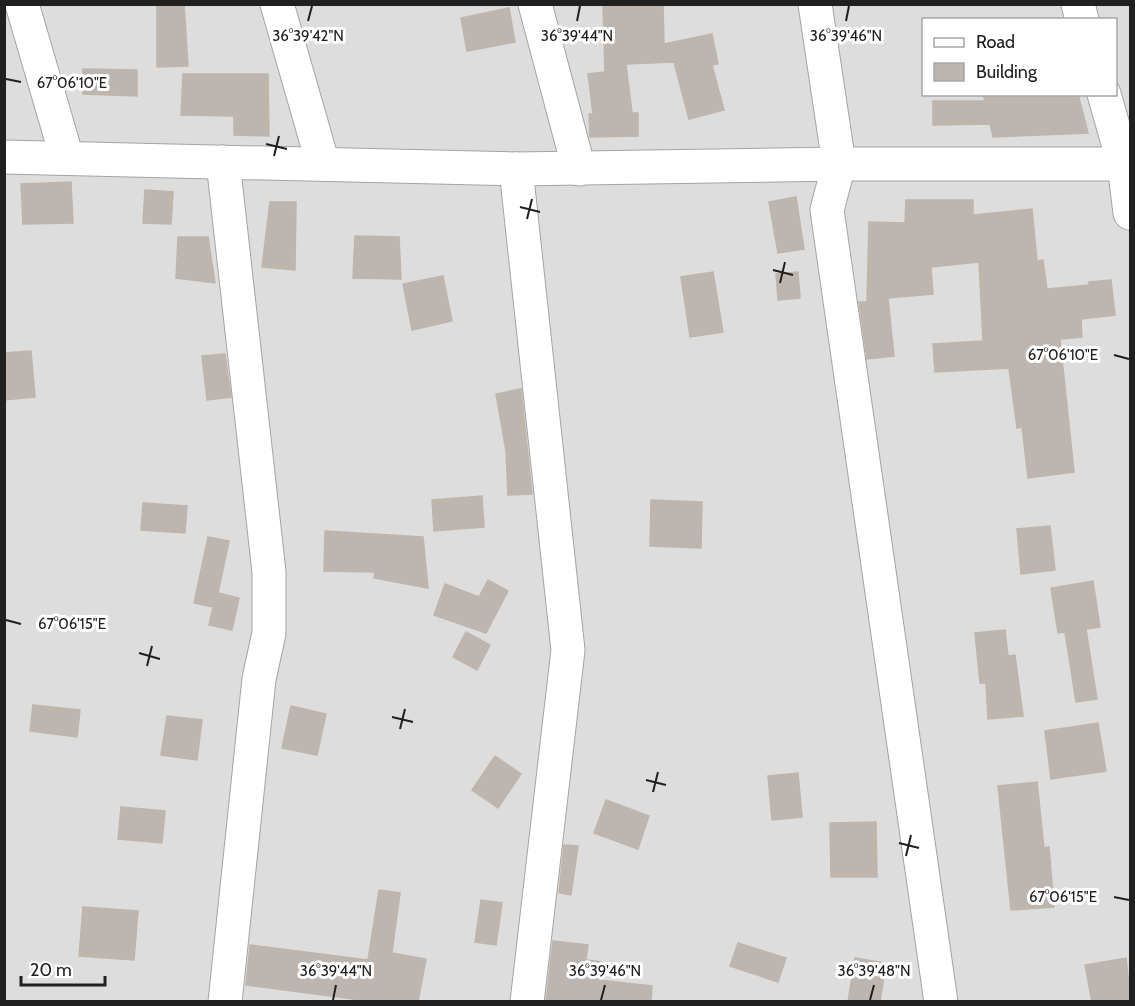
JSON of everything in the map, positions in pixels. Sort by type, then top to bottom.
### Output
[{"type":"street","points":[[22,4],[67,158]]},
{"type":"street","points":[[277,4],[323,165]]},
{"type":"street","points":[[535,4],[579,169]]},
{"type":"street","points":[[815,4],[839,164],[827,210],[941,1002]]},
{"type":"street","points":[[1105,96],[1127,164],[1131,213]]},
{"type":"street","points":[[4,156],[516,169],[839,164],[1127,164]]},
{"type":"street","points":[[222,162],[269,572],[269,633],[259,679],[225,1002]]},
{"type":"street","points":[[516,169],[568,650],[527,1002]]},
{"type":"shaded area","points":[[5,5],[1130,5],[1130,1001],[5,1001]]},
{"type":"building","points":[[157,4],[184,4],[188,66],[157,67]]},
{"type":"building","points":[[663,4],[664,44],[712,34],[718,64],[712,65],[724,110],[689,119],[674,62],[626,64],[632,113],[638,113],[638,136],[590,137],[589,114],[593,114],[588,74],[605,72],[603,5]]},
{"type":"building","points":[[509,8],[515,42],[467,51],[461,18]]},
{"type":"building","points":[[83,69],[137,70],[137,96],[83,94]]},
{"type":"building","points":[[183,74],[268,74],[269,136],[234,135],[234,116],[181,115]]},
{"type":"building","points":[[984,96],[1079,96],[1088,133],[993,137],[990,124],[933,125],[933,101],[985,101]]},
{"type":"building","points":[[71,182],[73,223],[23,224],[21,184]]},
{"type":"building","points":[[145,190],[173,192],[171,224],[143,223]]},
{"type":"building","points":[[796,197],[804,249],[778,253],[769,202]]},
{"type":"building","points":[[906,200],[973,200],[973,215],[1032,209],[1037,261],[1043,260],[1047,289],[1089,285],[1089,282],[1111,280],[1115,315],[1081,319],[1082,337],[1060,339],[1074,472],[1028,478],[1022,427],[1017,428],[1009,368],[935,372],[933,344],[983,341],[979,262],[931,267],[933,294],[888,298],[894,356],[867,359],[859,302],[867,302],[869,222],[905,223]]},
{"type":"building","points":[[270,202],[296,202],[295,270],[262,267]]},
{"type":"building","points":[[355,236],[399,237],[401,279],[353,278]]},
{"type":"building","points":[[178,237],[208,237],[215,283],[176,278]]},
{"type":"building","points":[[713,272],[723,332],[690,337],[681,277]]},
{"type":"building","points":[[798,272],[800,298],[778,300],[776,274]]},
{"type":"building","points":[[443,276],[452,321],[412,330],[403,284]]},
{"type":"building","points":[[31,351],[35,397],[4,400],[4,353]]},
{"type":"building","points":[[225,354],[231,397],[207,400],[202,356]]},
{"type":"building","points":[[521,389],[532,494],[508,495],[506,451],[496,394]]},
{"type":"building","points":[[482,496],[484,527],[434,531],[432,500]]},
{"type":"building","points":[[651,500],[702,502],[701,548],[650,546]]},
{"type":"building","points":[[143,503],[187,506],[185,533],[141,530]]},
{"type":"building","points":[[1050,526],[1055,570],[1021,574],[1017,529]]},
{"type":"building","points":[[325,531],[423,537],[428,588],[374,578],[375,572],[324,571]]},
{"type":"building","points":[[208,537],[229,541],[218,593],[239,598],[232,630],[209,625],[213,607],[194,603]]},
{"type":"building","points":[[488,580],[508,591],[486,633],[434,615],[445,584],[479,597]]},
{"type":"building","points":[[1093,581],[1100,627],[1086,629],[1097,699],[1076,702],[1065,632],[1058,633],[1051,588]]},
{"type":"building","points":[[1005,630],[1008,656],[1015,655],[1023,716],[988,719],[986,683],[980,683],[975,633]]},
{"type":"building","points":[[466,632],[490,645],[477,670],[453,657]]},
{"type":"building","points":[[33,705],[80,710],[77,737],[30,731]]},
{"type":"building","points":[[291,706],[326,714],[317,755],[282,748]]},
{"type":"building","points":[[167,716],[202,720],[197,760],[161,755]]},
{"type":"building","points":[[1098,723],[1106,771],[1051,779],[1045,731]]},
{"type":"building","points":[[495,756],[521,774],[498,808],[472,790]]},
{"type":"building","points":[[798,773],[802,817],[772,820],[768,776]]},
{"type":"building","points":[[1037,782],[1044,848],[1049,847],[1054,907],[1011,910],[998,786]]},
{"type":"building","points":[[606,800],[649,816],[638,849],[594,833]]},
{"type":"building","points":[[121,807],[165,811],[162,843],[118,839]]},
{"type":"building","points":[[876,822],[877,877],[831,877],[830,823]]},
{"type":"building","points":[[564,845],[578,846],[571,895],[559,893]]},
{"type":"building","points":[[379,890],[400,893],[392,953],[426,959],[418,1002],[376,1002],[246,985],[250,945],[368,960]]},
{"type":"building","points":[[481,900],[502,903],[496,945],[475,942]]},
{"type":"building","points":[[83,907],[138,911],[134,960],[79,956]]},
{"type":"building","points":[[553,941],[588,945],[586,960],[601,962],[599,980],[652,986],[651,1002],[546,1002]]},
{"type":"building","points":[[738,943],[786,958],[778,982],[730,966]]},
{"type":"building","points":[[855,958],[886,963],[880,1002],[848,1002]]},
{"type":"building","points":[[1126,958],[1131,1002],[1092,1002],[1085,965]]}]
